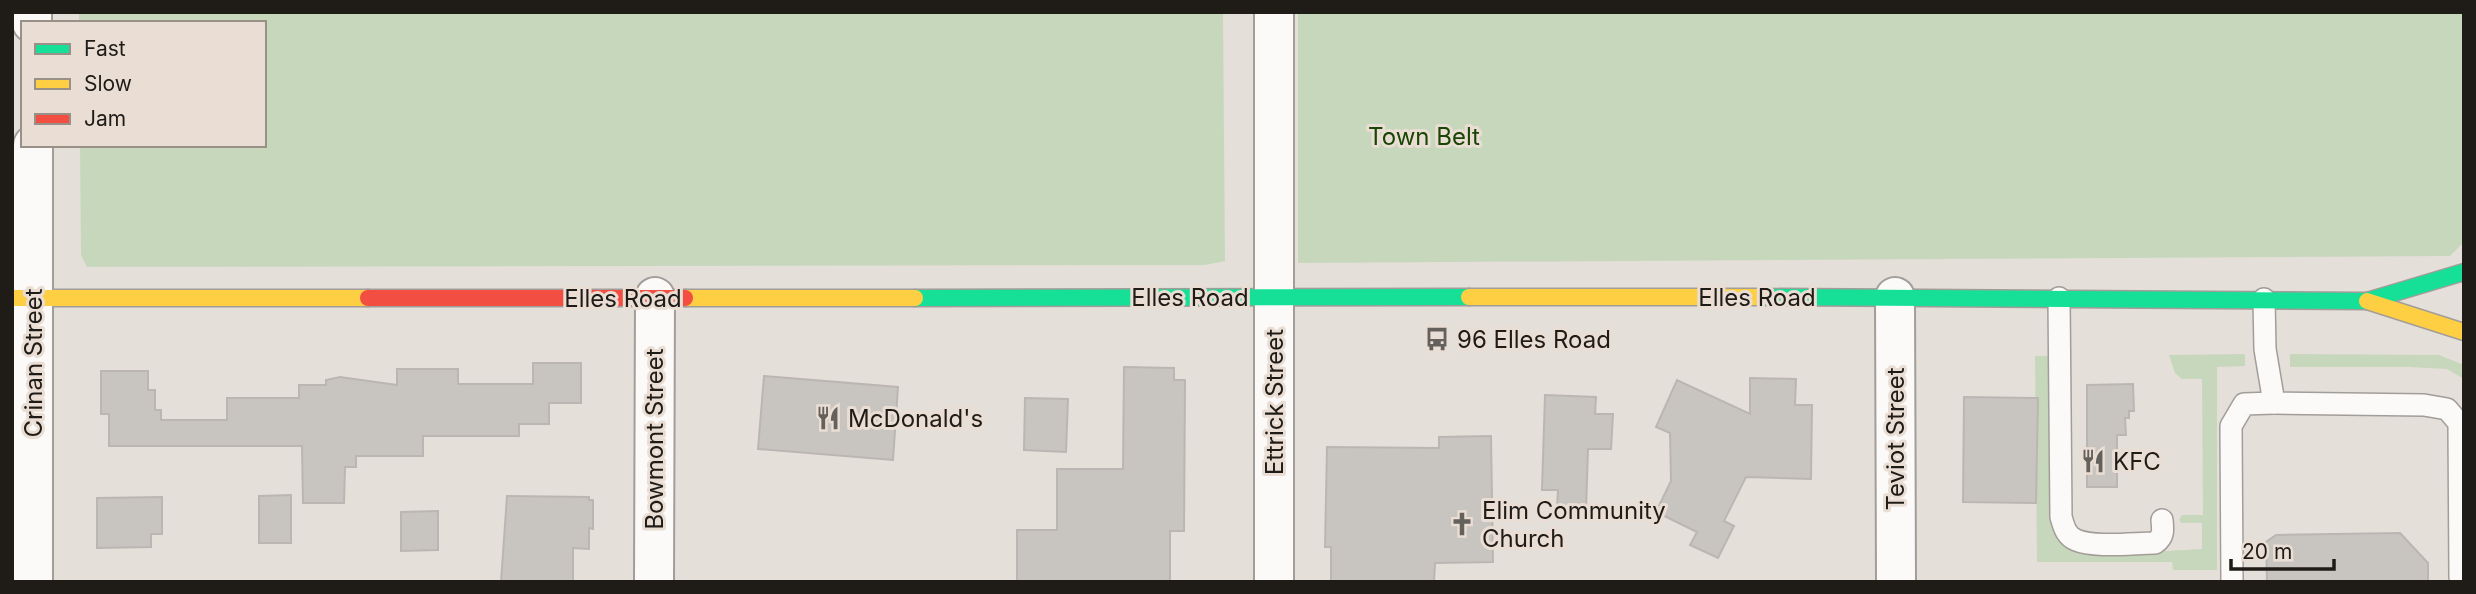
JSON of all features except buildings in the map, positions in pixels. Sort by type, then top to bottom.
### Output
[{"type":"main road","name":"Elles Road","points":[[2367,301],[2464,272]]},
{"type":"main road","name":"Elles Road","points":[[23,298],[2263,299],[2367,301],[2464,332]]},
{"type":"street","name":"Ettrick Street","points":[[1274,12],[1274,582]]},
{"type":"street","name":"Crinan Street","points":[[33,147],[23,298],[33,582]]},
{"type":"street","name":"Bowmont Street","points":[[654,297],[654,582]]},
{"type":"street","name":"Teviot Street","points":[[1895,297],[1896,582]]},
{"type":"lane","points":[[2059,298],[2061,517],[2064,530],[2074,540],[2087,543],[2155,543],[2161,539],[2162,520]]},
{"type":"lane","points":[[2263,299],[2265,349],[2274,403]]},
{"type":"lane","points":[[2232,582],[2231,426],[2244,404],[2274,403],[2424,405],[2447,409],[2459,423],[2462,582]]},
{"type":"green space","points":[[79,12],[1223,12],[1225,261],[1205,265],[87,267],[81,255],[80,147],[266,147],[266,21],[79,21]]},
{"type":"green space","name":"Town Belt","points":[[1298,12],[2464,12],[2464,242],[2450,256],[1298,263]]},
{"type":"green space","points":[[2245,354],[2245,366],[2217,367],[2217,570],[2173,570],[2172,562],[2037,562],[2035,356],[2051,356],[2051,524],[2061,542],[2071,549],[2115,553],[2202,549],[2202,523],[2182,523],[2179,520],[2182,515],[2203,515],[2202,379],[2182,379],[2175,373],[2169,355]]},
{"type":"green space","points":[[2290,354],[2439,355],[2464,365],[2464,379],[2447,369],[2290,367]]},
{"type":"traffic: fast","points":[[1761,297],[2367,301],[2464,272]]},
{"type":"traffic: fast","points":[[915,298],[1469,297]]},
{"type":"traffic: slow","points":[[1469,297],[1761,297]]},
{"type":"traffic: slow","points":[[12,298],[368,298]]},
{"type":"traffic: slow","points":[[685,298],[915,298]]},
{"type":"traffic: slow","points":[[2367,301],[2464,332]]},
{"type":"traffic: jam","points":[[368,298],[685,298]]},
{"type":"place","name":"96 Elles Road","points":[[1437,339]]},
{"type":"place","name":"McDonald's","points":[[828,418]]},
{"type":"place","name":"KFC","points":[[2093,461]]},
{"type":"place","name":"Elim Community Church","points":[[1462,524]]}]
